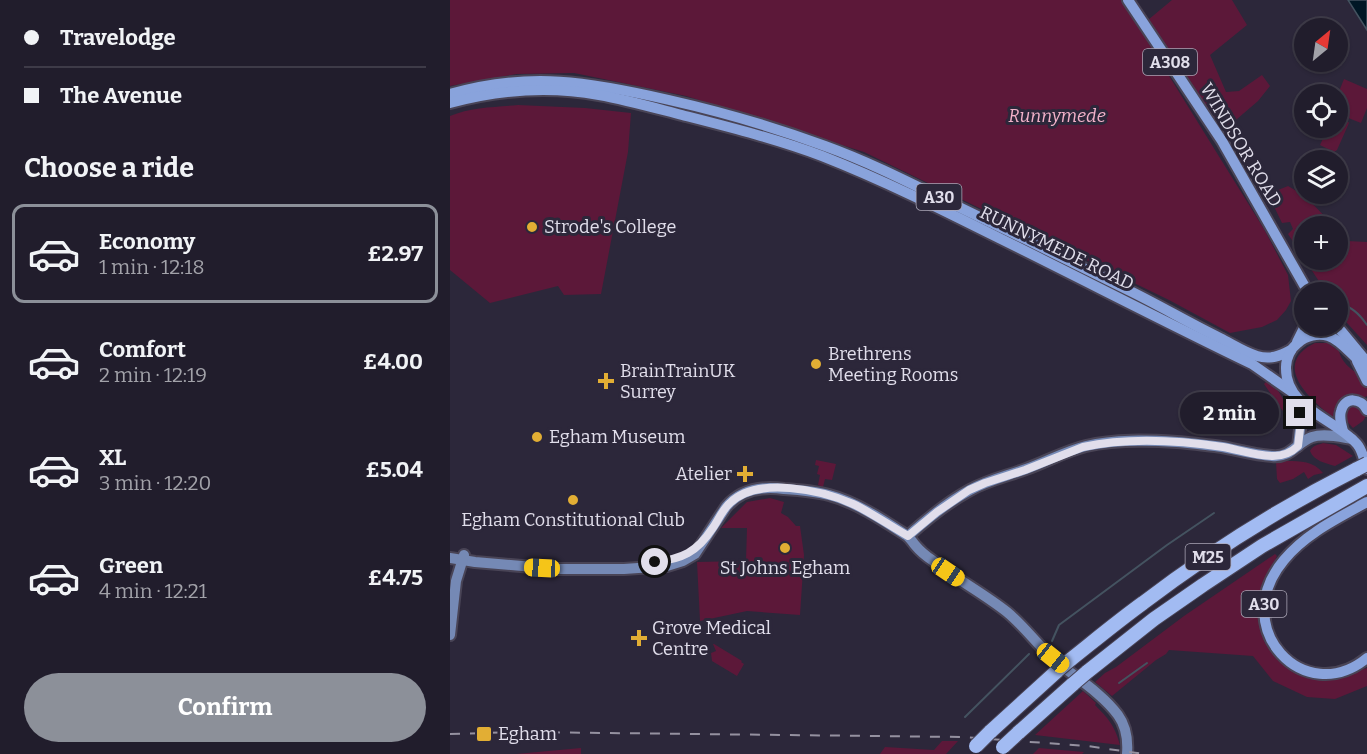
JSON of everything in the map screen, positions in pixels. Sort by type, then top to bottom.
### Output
[{"type":"highway","name":"M25","points":[[972,750],[1057,671],[1143,603],[1230,542],[1310,495],[1364,468]]},
{"type":"highway","name":"M25","points":[[1000,751],[1087,672],[1154,619],[1262,546],[1364,487]]},
{"type":"main road","name":"WINDSOR ROAD","points":[[1128,0],[1222,141],[1302,282]]},
{"type":"main road","name":"RUNNYMEDE ROAD","points":[[450,94],[498,84],[554,80],[604,86],[669,100],[787,132],[911,184],[1256,356],[1273,358],[1281,356],[1293,347]]},
{"type":"main road","name":"RUNNYMEDE ROAD","points":[[450,103],[487,94],[513,91],[546,90],[598,95],[793,146],[914,196],[1252,364],[1292,392]]},
{"type":"main road","points":[[1293,347],[1299,336]]},
{"type":"main road","name":"A30","points":[[1312,336],[1293,347],[1286,364],[1292,392],[1299,401],[1352,439],[1360,448],[1364,468]]},
{"type":"main road","points":[[1328,336],[1362,361],[1367,381]]},
{"type":"main road","points":[[1344,336],[1367,367]]},
{"type":"main road","points":[[1343,431],[1340,414],[1346,402],[1351,400],[1362,402],[1367,410]]},
{"type":"main road","points":[[1298,446],[1299,401]]},
{"type":"main road","points":[[908,536],[969,490],[1083,447],[1129,441],[1179,442],[1281,456],[1316,436],[1352,439]]},
{"type":"main road","points":[[450,634],[456,581],[456,556],[531,564],[674,560],[700,545],[726,507],[745,492],[765,488],[794,489],[832,495],[865,510],[908,536],[932,561],[993,601],[1010,615],[1051,657],[1118,715],[1126,737],[1127,754]]},
{"type":"main road","name":"A30","points":[[1367,503],[1316,531],[1290,553],[1279,566],[1269,584],[1263,608],[1265,626],[1271,640],[1284,657],[1298,666],[1312,672],[1336,672],[1351,668],[1367,658]]},
{"type":"green space","name":"Runnymede","points":[[450,0],[1122,0],[1264,229],[1288,275],[1291,301],[1277,320],[1262,327],[1230,333],[1169,300],[864,152],[686,96],[574,73],[517,74],[450,86]]},
{"type":"green space","points":[[1172,0],[1232,0],[1247,25],[1210,55],[1226,92],[1239,91],[1262,75],[1270,86],[1258,101],[1223,131],[1148,20]]},
{"type":"green space","points":[[1344,79],[1367,89],[1367,108],[1361,123],[1348,118],[1348,84],[1342,84]]},
{"type":"green space","name":"Strode's College","points":[[518,105],[631,113],[628,152],[601,294],[564,295],[558,286],[490,303],[450,270],[450,116],[475,109]]},
{"type":"green space","points":[[1323,138],[1342,138],[1337,150],[1330,150],[1320,145]]},
{"type":"green space","points":[[1288,186],[1294,190],[1294,204],[1313,204],[1324,216],[1294,216],[1294,243],[1288,234],[1293,229],[1290,222],[1282,223],[1268,194]]},
{"type":"green space","points":[[1348,241],[1367,242],[1367,345],[1348,324],[1348,282],[1319,282],[1312,270],[1348,270]]},
{"type":"green space","points":[[1315,343],[1328,343],[1339,351],[1344,362],[1360,374],[1367,386],[1367,396],[1363,398],[1355,396],[1341,403],[1336,408],[1333,417],[1305,391],[1295,371],[1296,361],[1302,351]]},
{"type":"green space","points":[[1268,380],[1279,392],[1295,421],[1281,409],[1264,384]]},
{"type":"green space","points":[[1353,405],[1361,408],[1366,416],[1353,428],[1345,413]]},
{"type":"green space","points":[[1323,443],[1336,445],[1353,456],[1335,466],[1320,461],[1310,451],[1314,446]]},
{"type":"green space","points":[[816,460],[836,464],[832,480],[825,479],[823,487],[818,485],[820,475],[817,474],[819,466],[815,465]]},
{"type":"green space","points":[[1276,462],[1311,464],[1323,473],[1308,479],[1304,472],[1280,483],[1277,479]]},
{"type":"green space","points":[[770,498],[784,502],[781,513],[796,526],[800,526],[804,555],[800,615],[747,611],[700,621],[697,562],[746,561],[747,528],[721,528],[747,502]]},
{"type":"green space","points":[[1275,554],[1277,556],[1255,602],[1265,643],[1288,666],[1309,676],[1335,677],[1367,668],[1367,686],[1335,699],[1307,697],[1273,681],[1253,656],[1169,650],[1112,696],[1095,682],[1184,616]]},
{"type":"green space","points":[[713,644],[742,661],[744,664],[737,676],[712,661],[711,653],[716,651]]},
{"type":"green space","points":[[1083,691],[1104,714],[1116,733],[1120,745],[1035,735]]},
{"type":"green space","points":[[942,741],[958,741],[946,754],[880,754],[885,747],[934,750]]},
{"type":"green space","points":[[581,748],[581,754],[516,754]]},
{"type":"green space","points":[[1039,748],[1084,752],[1082,754],[1033,754]]},
{"type":"water","points":[[1348,0],[1367,0],[1367,30]]},
{"type":"waterway","points":[[1348,307],[1367,325]]},
{"type":"waterway","points":[[1052,641],[1059,625],[1214,513]]},
{"type":"waterway","points":[[965,717],[1029,654]]},
{"type":"waterway","points":[[1119,683],[1147,663]]},
{"type":"railway","points":[[450,734],[520,732],[962,737],[1087,746],[1144,754]]},
{"type":"place","name":"Strode's College","points":[[532,227]]},
{"type":"place","name":"Brethrens Meeting Rooms","points":[[816,364]]},
{"type":"place","name":"BrainTrainUK Surrey","points":[[606,381]]},
{"type":"place","name":"Egham Museum","points":[[537,437]]},
{"type":"place","name":"Atelier","points":[[745,474]]},
{"type":"place","name":"Egham Constitutional Club","points":[[573,500]]},
{"type":"place","name":"St Johns Egham","points":[[785,548]]},
{"type":"place","name":"Grove Medical Centre","points":[[639,638]]},
{"type":"place","name":"Egham","points":[[484,734]]},
{"type":"route","points":[[655,562],[674,560],[700,545],[730,502],[745,492],[759,488],[771,487],[832,495],[865,510],[908,536],[922,523],[969,490],[1092,445],[1129,441],[1179,442],[1281,456],[1298,446],[1300,413]]}]
